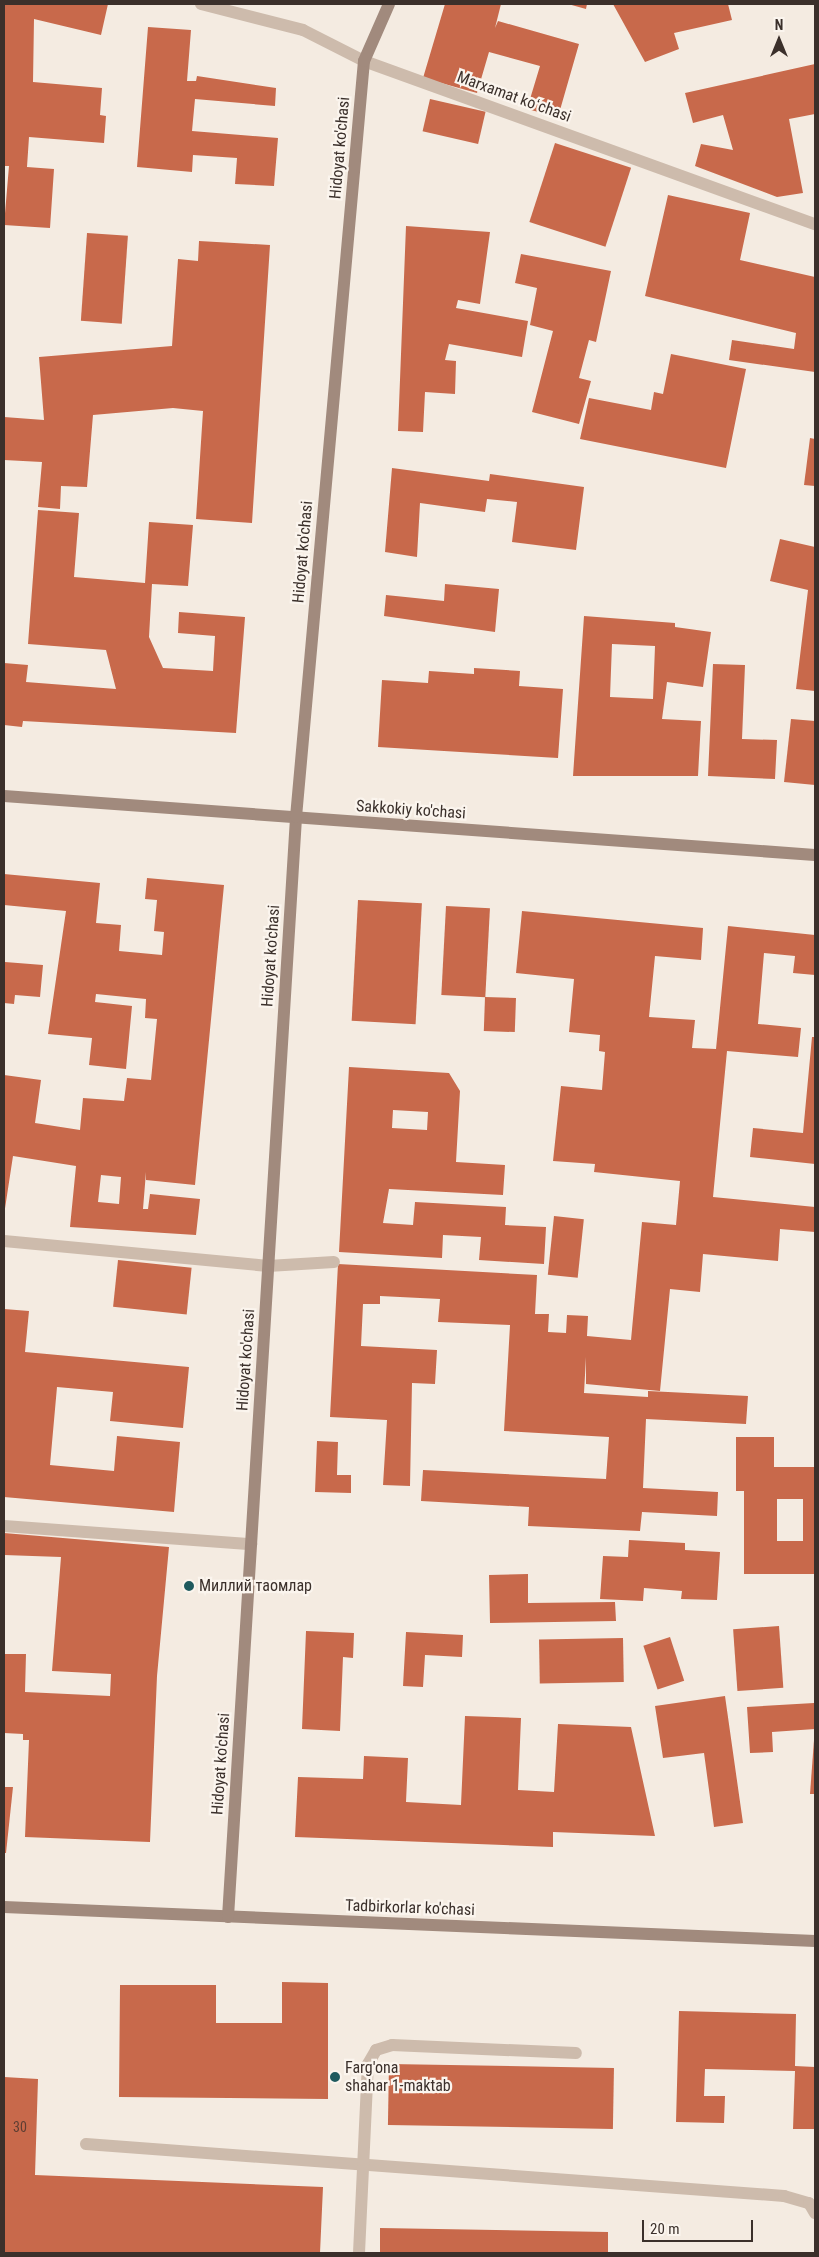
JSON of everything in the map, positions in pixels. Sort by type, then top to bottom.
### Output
[{"type":"street","name":"Marxamat koʻchasi","points":[[201,4],[302,30],[364,61],[815,224]]},
{"type":"street","name":"Hidoyat ko'chasi","points":[[228,1917],[296,818],[364,61],[389,4]]},
{"type":"street","name":"Sakkokiy ko'chasi","points":[[4,796],[815,855]]},
{"type":"street","points":[[4,1241],[268,1266],[334,1262]]},
{"type":"street","points":[[4,1526],[251,1544]]},
{"type":"street","name":"Tadbirkorlar ko'chasi","points":[[4,1907],[815,1941]]},
{"type":"street","points":[[359,2253],[368,2064],[376,2050],[392,2045],[576,2053]]},
{"type":"street","points":[[86,2144],[784,2196],[809,2203],[815,2213]]},
{"type":"building","points":[[4,4],[108,4],[101,35],[34,19],[33,82],[102,88],[100,115],[106,116],[104,143],[29,137],[27,167],[54,169],[50,228],[4,225],[9,166],[4,166]]},
{"type":"building","points":[[445,4],[501,4],[495,28],[498,21],[579,44],[558,117],[527,109],[540,66],[489,52],[477,93],[423,78]]},
{"type":"building","points":[[568,4],[587,4],[586,9]]},
{"type":"building","points":[[613,4],[728,4],[732,20],[674,33],[679,49],[645,62]]},
{"type":"building","points":[[148,27],[191,30],[187,81],[196,81],[197,76],[276,88],[275,106],[195,99],[192,131],[278,138],[274,186],[235,184],[237,158],[193,155],[192,172],[137,167]]},
{"type":"building","points":[[815,64],[815,114],[789,119],[803,193],[777,197],[695,166],[701,144],[733,150],[723,115],[693,123],[685,93]]},
{"type":"building","points":[[430,99],[486,112],[478,144],[423,131]]},
{"type":"building","points":[[555,143],[631,168],[605,247],[529,222]]},
{"type":"building","points":[[668,195],[750,213],[740,260],[815,277],[815,372],[729,360],[732,340],[794,349],[796,333],[645,296]]},
{"type":"building","points":[[406,226],[490,232],[480,304],[458,300],[456,308],[528,321],[522,357],[449,344],[445,360],[456,361],[455,394],[425,392],[423,432],[398,431]]},
{"type":"building","points":[[87,233],[128,236],[122,324],[81,321]]},
{"type":"building","points":[[199,241],[270,245],[252,523],[196,519],[203,411],[173,408],[93,415],[87,487],[61,486],[60,509],[38,507],[42,462],[4,460],[4,417],[44,420],[39,357],[172,346],[178,259],[198,261]]},
{"type":"building","points":[[521,254],[611,271],[596,342],[589,340],[579,378],[591,381],[579,424],[532,412],[553,331],[530,325],[537,288],[515,283]]},
{"type":"building","points":[[671,354],[746,369],[726,468],[580,439],[589,398],[651,410],[654,392],[663,394]]},
{"type":"building","points":[[810,438],[815,439],[815,486],[804,485]]},
{"type":"building","points":[[392,468],[489,481],[490,474],[584,487],[576,550],[512,542],[517,502],[487,499],[485,512],[420,503],[417,557],[385,552]]},
{"type":"building","points":[[38,510],[79,513],[74,577],[145,583],[149,522],[193,525],[188,586],[152,584],[149,637],[163,668],[213,671],[215,636],[178,633],[179,612],[245,617],[236,733],[23,721],[22,727],[4,725],[4,663],[28,665],[26,682],[116,689],[106,650],[28,644]]},
{"type":"building","points":[[780,539],[815,547],[815,691],[796,689],[808,590],[770,581]]},
{"type":"building","points":[[445,584],[499,589],[495,632],[384,616],[386,595],[444,601]]},
{"type":"building","points":[[584,616],[675,623],[675,627],[711,632],[703,687],[667,682],[662,719],[701,721],[698,776],[573,776]],"holes":[[[612,644],[655,646],[653,699],[610,697]]]},
{"type":"building","points":[[713,664],[745,665],[742,739],[777,740],[775,779],[708,776]]},
{"type":"building","points":[[474,668],[520,671],[519,686],[563,689],[558,758],[378,747],[382,680],[428,683],[429,671],[474,674]]},
{"type":"building","points":[[791,719],[815,721],[815,785],[784,782]]},
{"type":"building","points":[[4,874],[100,883],[96,923],[121,925],[119,951],[162,955],[164,932],[154,931],[157,900],[145,899],[147,878],[224,885],[195,1185],[146,1180],[146,1172],[143,1209],[148,1209],[150,1194],[200,1199],[196,1235],[70,1227],[76,1166],[13,1156],[4,1215],[4,1075],[41,1080],[35,1123],[80,1130],[83,1098],[124,1101],[127,1078],[151,1080],[157,1019],[145,1018],[146,999],[96,994],[95,1002],[132,1006],[126,1069],[89,1065],[92,1038],[48,1034],[66,911],[4,905]],"holes":[[[101,1175],[121,1177],[119,1204],[98,1202]]]},
{"type":"building","points":[[358,900],[422,903],[416,1024],[352,1021]]},
{"type":"building","points":[[446,906],[490,908],[485,997],[441,995]]},
{"type":"building","points":[[522,911],[703,928],[701,960],[655,956],[649,1017],[695,1020],[692,1048],[716,1049],[728,926],[815,935],[815,975],[793,973],[795,956],[764,953],[758,1024],[801,1028],[798,1057],[727,1051],[713,1197],[815,1207],[815,1232],[780,1229],[778,1261],[703,1254],[700,1292],[670,1289],[660,1391],[586,1384],[586,1357],[584,1393],[648,1397],[648,1391],[748,1396],[746,1424],[646,1419],[643,1488],[718,1492],[717,1516],[642,1512],[640,1531],[528,1526],[529,1507],[421,1501],[423,1470],[606,1479],[609,1437],[504,1431],[510,1325],[438,1322],[440,1299],[380,1296],[380,1304],[363,1304],[361,1346],[437,1350],[435,1384],[412,1383],[410,1486],[383,1485],[387,1420],[330,1417],[338,1264],[537,1275],[535,1314],[549,1314],[548,1332],[566,1333],[567,1315],[588,1316],[587,1336],[631,1340],[642,1222],[676,1225],[680,1181],[594,1172],[595,1164],[553,1161],[561,1086],[602,1090],[605,1052],[599,1051],[600,1035],[569,1032],[574,979],[516,973]]},
{"type":"building","points":[[4,955],[5,962],[43,965],[40,997],[15,995],[14,1004],[4,1003]]},
{"type":"building","points":[[485,997],[516,998],[515,1032],[484,1031]]},
{"type":"building","points":[[812,1037],[815,1037],[815,1164],[750,1157],[753,1128],[803,1133]]},
{"type":"building","points":[[349,1067],[449,1073],[460,1091],[456,1162],[505,1165],[503,1195],[389,1189],[383,1223],[413,1225],[415,1202],[506,1207],[505,1225],[546,1227],[544,1264],[479,1260],[481,1237],[443,1235],[442,1258],[339,1252]],"holes":[[[393,1110],[428,1112],[427,1130],[392,1128]]]},
{"type":"building","points":[[554,1216],[584,1219],[578,1278],[548,1275]]},
{"type":"building","points":[[118,1260],[192,1268],[187,1314],[113,1307]]},
{"type":"building","points":[[4,1309],[29,1311],[25,1352],[189,1367],[183,1428],[110,1421],[113,1392],[57,1387],[50,1465],[114,1471],[117,1436],[180,1442],[174,1512],[4,1497]]},
{"type":"building","points":[[736,1437],[774,1437],[774,1467],[815,1467],[815,1574],[744,1574],[744,1491],[736,1491]],"holes":[[[777,1499],[803,1499],[803,1541],[777,1541]]]},
{"type":"building","points":[[317,1441],[338,1442],[337,1475],[351,1475],[351,1493],[315,1492]]},
{"type":"building","points":[[4,1533],[169,1547],[157,1676],[150,1842],[25,1837],[29,1740],[23,1740],[23,1734],[4,1733],[4,1654],[26,1654],[25,1692],[110,1696],[111,1674],[52,1671],[61,1557],[4,1555]]},
{"type":"building","points":[[629,1540],[685,1543],[685,1550],[720,1552],[717,1600],[681,1599],[682,1591],[644,1588],[643,1601],[600,1599],[603,1556],[628,1557]]},
{"type":"building","points":[[528,1574],[528,1603],[615,1602],[616,1621],[490,1623],[489,1575]]},
{"type":"building","points":[[779,1626],[783,1688],[737,1691],[733,1629]]},
{"type":"building","points":[[306,1631],[354,1633],[353,1658],[343,1657],[340,1731],[302,1729]]},
{"type":"building","points":[[406,1632],[463,1635],[462,1657],[425,1655],[423,1687],[403,1686]]},
{"type":"building","points":[[670,1637],[684,1681],[658,1689],[643,1646]]},
{"type":"building","points":[[623,1638],[624,1682],[540,1683],[539,1639]]},
{"type":"building","points":[[725,1696],[743,1823],[714,1827],[704,1753],[663,1758],[655,1706]]},
{"type":"building","points":[[814,1703],[815,1729],[772,1732],[773,1752],[750,1753],[747,1707]]},
{"type":"building","points":[[465,1716],[521,1718],[518,1790],[554,1792],[558,1724],[631,1727],[655,1836],[553,1832],[553,1847],[295,1837],[298,1777],[363,1779],[364,1756],[408,1758],[406,1802],[461,1805]]},
{"type":"building","points":[[814,1740],[815,1794],[810,1794]]},
{"type":"building","points":[[4,1787],[13,1787],[6,1853],[4,1853]]},
{"type":"building","points":[[282,1982],[328,1983],[328,2099],[119,2097],[120,1985],[216,1985],[216,2023],[282,2023]]},
{"type":"building","points":[[679,2011],[796,2014],[795,2066],[815,2067],[815,2129],[793,2129],[795,2071],[705,2069],[704,2096],[725,2096],[724,2123],[676,2122]]},
{"type":"building","points":[[389,2064],[614,2068],[613,2129],[388,2125]]},
{"type":"building","points":[[4,2077],[38,2079],[35,2175],[323,2187],[320,2253],[4,2253]]},
{"type":"building","points":[[380,2228],[608,2232],[608,2253],[380,2253]]},
{"type":"place","name":"Миллий таомлар","points":[[189,1586]]},
{"type":"place","name":"Farg'ona shahar 1-maktab","points":[[335,2077]]}]
